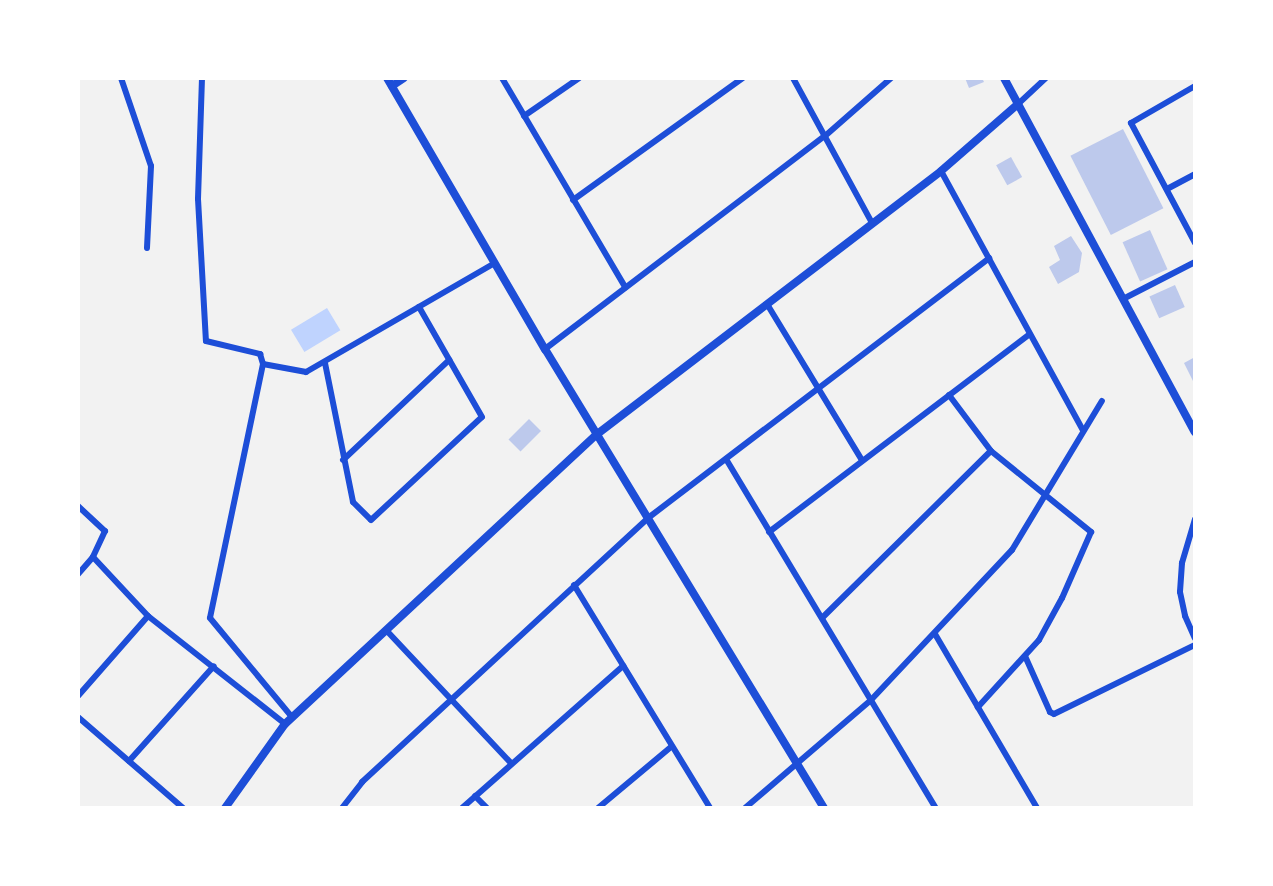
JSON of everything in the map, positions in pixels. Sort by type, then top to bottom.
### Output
[{"type":"street","points":[[121,78],[151,166],[147,248]]},
{"type":"street","points":[[202,78],[198,199],[206,341],[260,354],[263,364],[210,618],[289,720]]},
{"type":"street","points":[[404,78],[389,82],[596,435],[824,808]]},
{"type":"street","points":[[502,78],[625,287]]},
{"type":"street","points":[[524,116],[579,78]]},
{"type":"street","points":[[573,200],[743,78]]},
{"type":"street","points":[[793,78],[872,223]]},
{"type":"street","points":[[545,349],[825,136],[891,78]]},
{"type":"street","points":[[1004,78],[1195,432]]},
{"type":"street","points":[[225,808],[289,720],[596,435],[941,171],[1046,78]]},
{"type":"street","points":[[1195,86],[1131,123],[1195,243]]},
{"type":"street","points":[[941,171],[1083,430]]},
{"type":"street","points":[[1167,189],[1195,174]]},
{"type":"street","points":[[344,807],[362,782],[648,518],[989,258]]},
{"type":"street","points":[[1123,299],[1195,262]]},
{"type":"street","points":[[263,364],[306,372],[495,263]]},
{"type":"street","points":[[767,304],[862,460]]},
{"type":"street","points":[[325,363],[353,502],[371,520],[482,417],[419,307]]},
{"type":"street","points":[[769,532],[1029,335]]},
{"type":"street","points":[[343,460],[449,360]]},
{"type":"street","points":[[949,395],[991,451],[1088,528],[1091,536],[1062,598],[1025,656],[978,707]]},
{"type":"street","points":[[745,808],[871,700],[1012,550],[1102,401]]},
{"type":"street","points":[[823,617],[991,451]]},
{"type":"street","points":[[726,459],[936,808]]},
{"type":"street","points":[[78,506],[105,531],[93,557],[78,574]]},
{"type":"street","points":[[1195,519],[1182,563],[1180,592],[1185,616],[1195,638]]},
{"type":"street","points":[[93,557],[148,616],[289,720]]},
{"type":"street","points":[[574,585],[710,808]]},
{"type":"street","points":[[78,696],[148,616]]},
{"type":"street","points":[[386,630],[511,763]]},
{"type":"street","points":[[935,634],[1037,808]]},
{"type":"street","points":[[1025,656],[1050,712],[1054,714],[1195,645]]},
{"type":"street","points":[[129,761],[214,666]]},
{"type":"street","points":[[462,808],[623,666]]},
{"type":"street","points":[[78,717],[183,808]]},
{"type":"street","points":[[598,808],[671,747]]},
{"type":"street","points":[[475,796],[487,808]]},
{"type":"water","points":[[327,308],[340,330],[304,352],[291,330]]},
{"type":"building","points":[[965,78],[982,78],[984,82],[969,88]]},
{"type":"building","points":[[1123,129],[1163,208],[1111,235],[1070,156]]},
{"type":"building","points":[[1011,157],[1022,177],[1007,185],[996,165]]},
{"type":"building","points":[[1150,230],[1167,269],[1140,281],[1123,242]]},
{"type":"building","points":[[1071,236],[1082,253],[1079,272],[1058,284],[1049,267],[1060,260],[1054,246]]},
{"type":"building","points":[[1175,285],[1185,307],[1159,318],[1149,296]]},
{"type":"building","points":[[1195,357],[1195,385],[1184,363]]},
{"type":"building","points":[[529,419],[541,431],[521,452],[508,440]]}]
